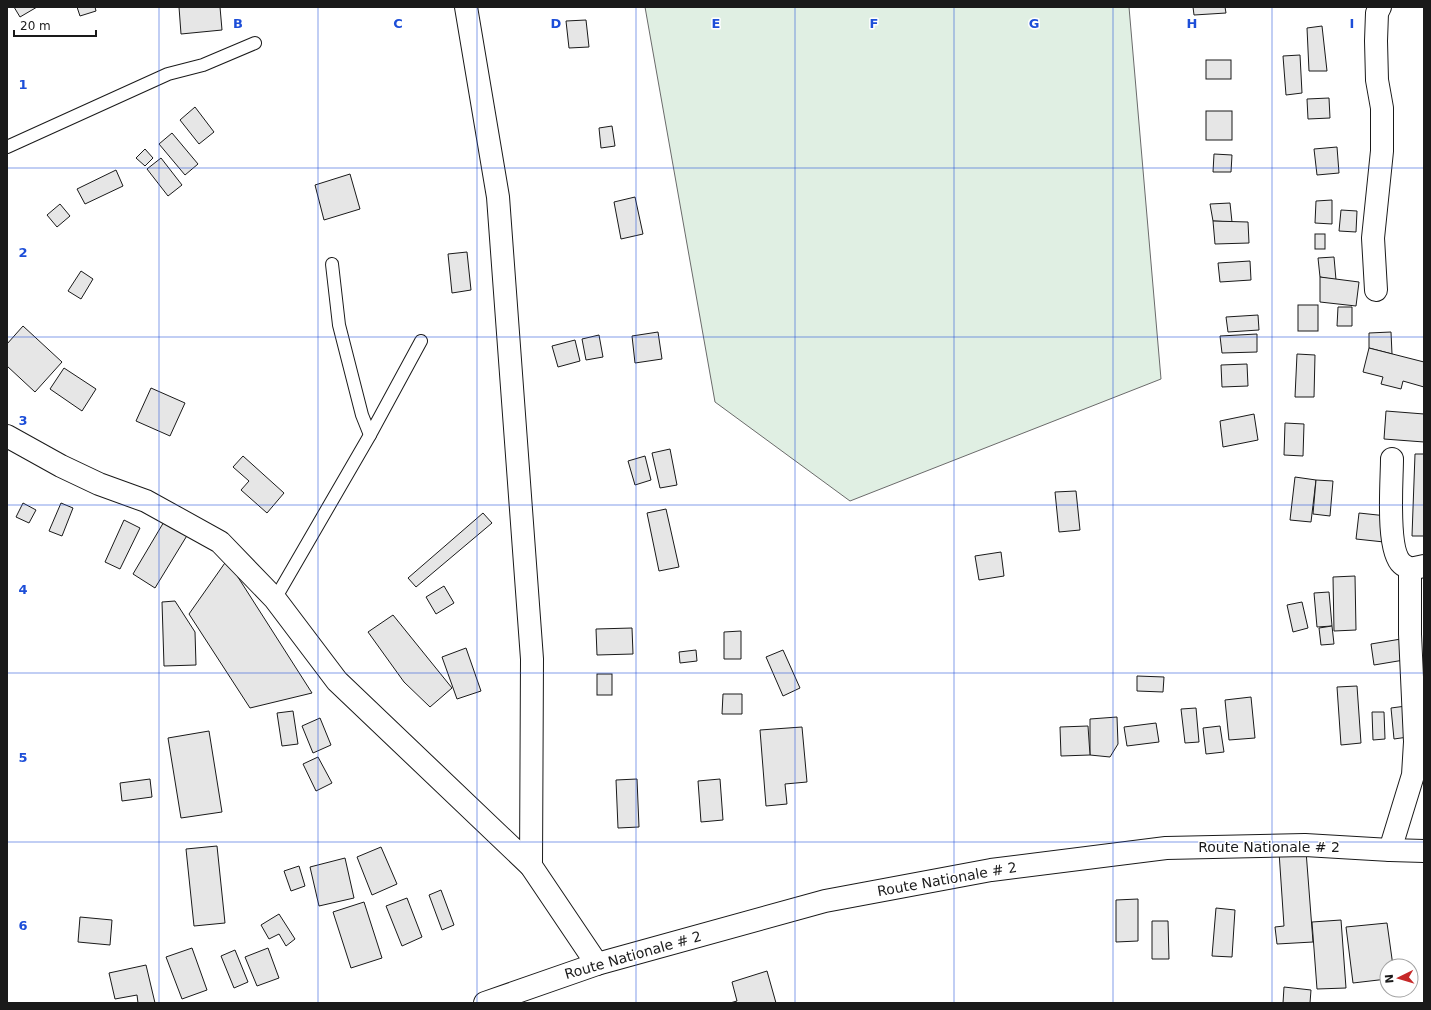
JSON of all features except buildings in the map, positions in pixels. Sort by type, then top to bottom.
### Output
[{"type":"street","points":[[466,7],[499,213],[532,659],[531,866]]},
{"type":"street","points":[[1376,290],[1373,238],[1382,151],[1382,108],[1377,80],[1376,41],[1377,13],[1380,7]]},
{"type":"street","points":[[7,436],[60,466],[99,484],[146,501],[220,542],[275,599],[337,681],[531,866],[597,964]]},
{"type":"street","points":[[1390,850],[1413,774],[1415,742],[1410,634],[1417,567],[1402,564],[1393,547],[1391,530],[1392,459]]},
{"type":"street","name":"Route Nationale # 2","points":[[485,1003],[597,964],[825,901],[991,870],[1166,848],[1305,845],[1424,851]]},
{"type":"lane","points":[[7,147],[168,74],[203,65],[255,43]]},
{"type":"lane","points":[[332,264],[339,325],[362,415],[370,435]]},
{"type":"lane","points":[[275,599],[370,435],[421,341]]},
{"type":"green space","points":[[645,7],[1129,7],[1161,379],[850,501],[715,402]]}]
